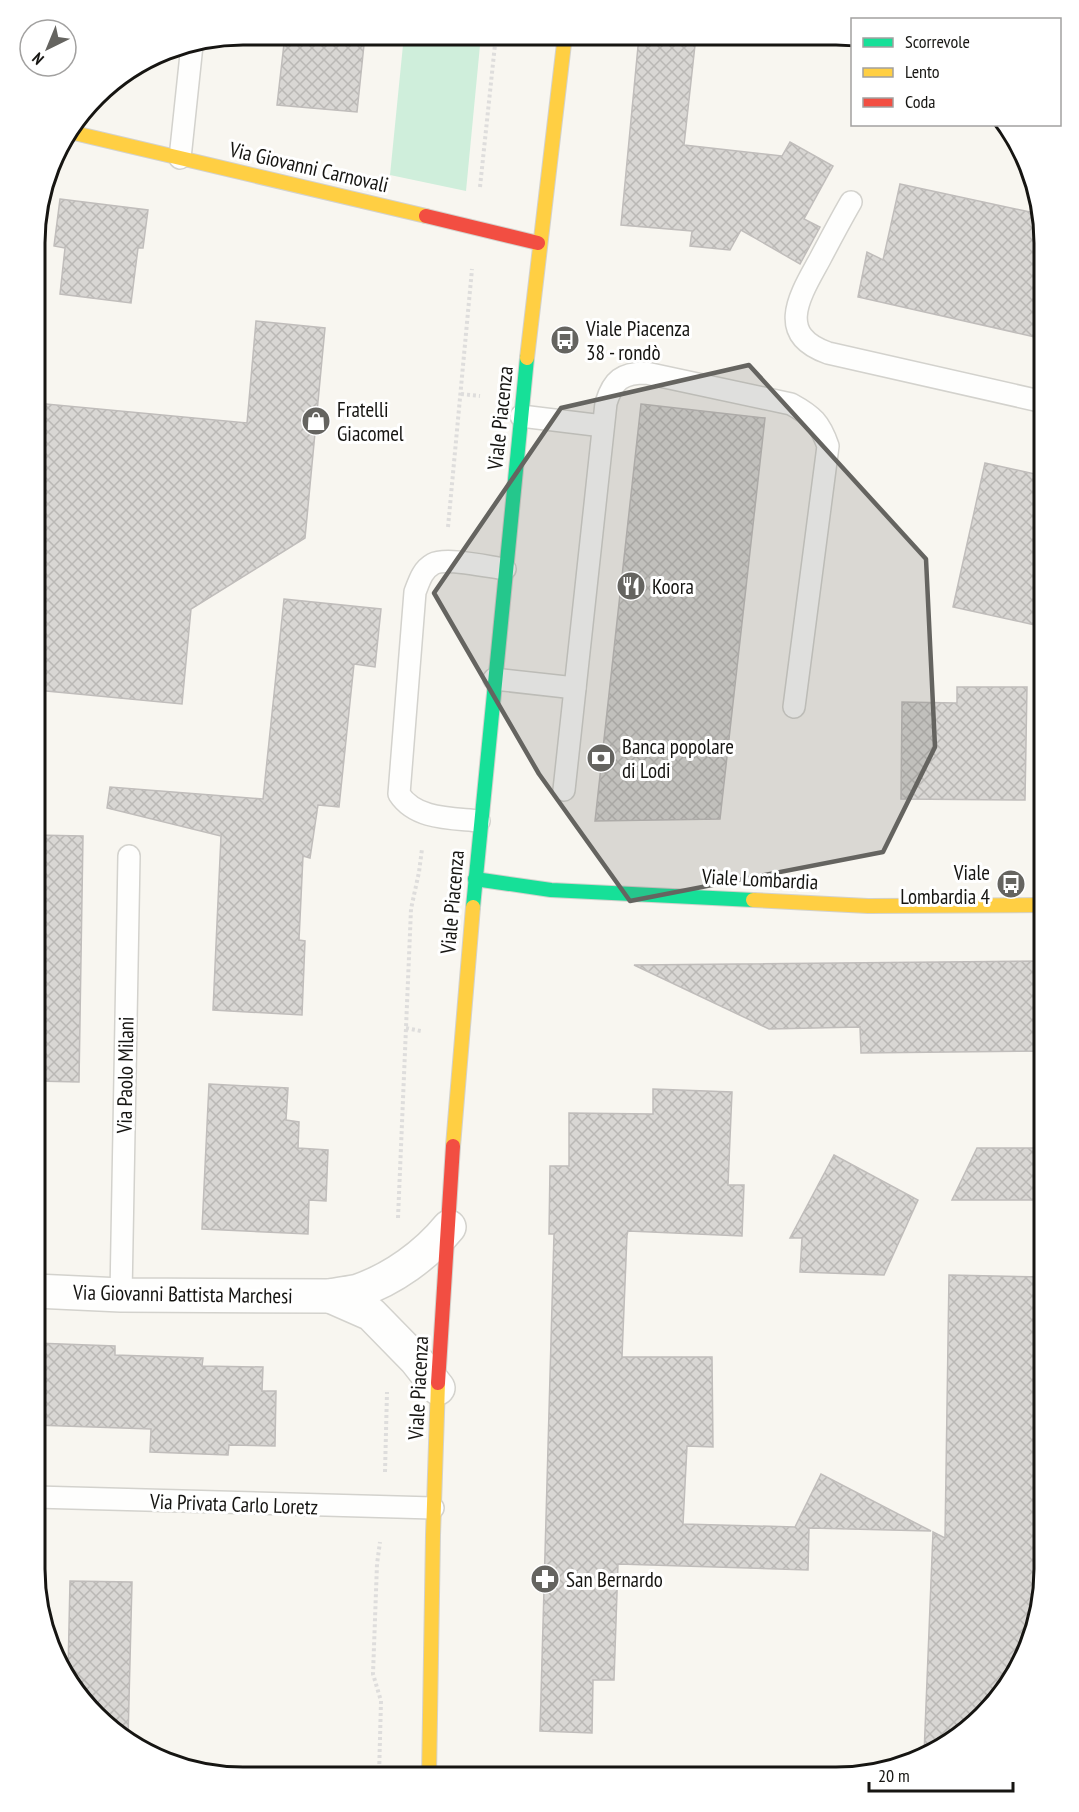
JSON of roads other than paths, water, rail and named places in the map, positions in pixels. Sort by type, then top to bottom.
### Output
[{"type":"street","name":"Viale Piacenza","points":[[429,1767],[433,1508],[438,1388],[461,1040],[480,821],[538,243],[564,45]]},
{"type":"street","name":"Via Giovanni Carnovali","points":[[78,134],[538,243]]},
{"type":"street","name":"Viale Lombardia","points":[[475,879],[551,890],[868,906],[1034,904]]},
{"type":"street","name":"Via Giovanni Battista Marchesi","points":[[45,1292],[330,1296],[358,1291],[395,1273],[435,1244],[449,1227]]},
{"type":"street","name":"Via Giovanni Battista Marchesi","points":[[330,1296],[371,1314],[409,1353],[438,1388]]},
{"type":"lane","points":[[180,158],[191,52]]},
{"type":"lane","points":[[851,202],[797,305],[798,329],[804,341],[828,353],[1034,400]]},
{"type":"lane","points":[[564,790],[606,403],[610,389],[621,378],[634,373],[646,373],[791,404],[809,414],[822,429],[828,446],[794,707]]},
{"type":"lane","points":[[521,416],[603,426]]},
{"type":"lane","points":[[480,821],[426,814],[404,802],[399,794],[415,592],[424,571],[434,563],[445,562],[505,569]]},
{"type":"lane","points":[[494,679],[575,688]]},
{"type":"lane","name":"Via Paolo Milani","points":[[121,1294],[129,856]]},
{"type":"lane","name":"Via Privata Carlo Loretz","points":[[45,1497],[433,1508]]},
{"type":"place","name":"Viale Piacenza 38 - rondò","points":[[565,340]]},
{"type":"place","name":"Fratelli Giacomel","points":[[316,421]]},
{"type":"place","name":"Koora","points":[[631,586]]},
{"type":"place","name":"Banca popolare di Lodi","points":[[601,758]]},
{"type":"place","name":"Viale Lombardia 4","points":[[1011,884]]},
{"type":"place","name":"San Bernardo","points":[[545,1579]]}]
